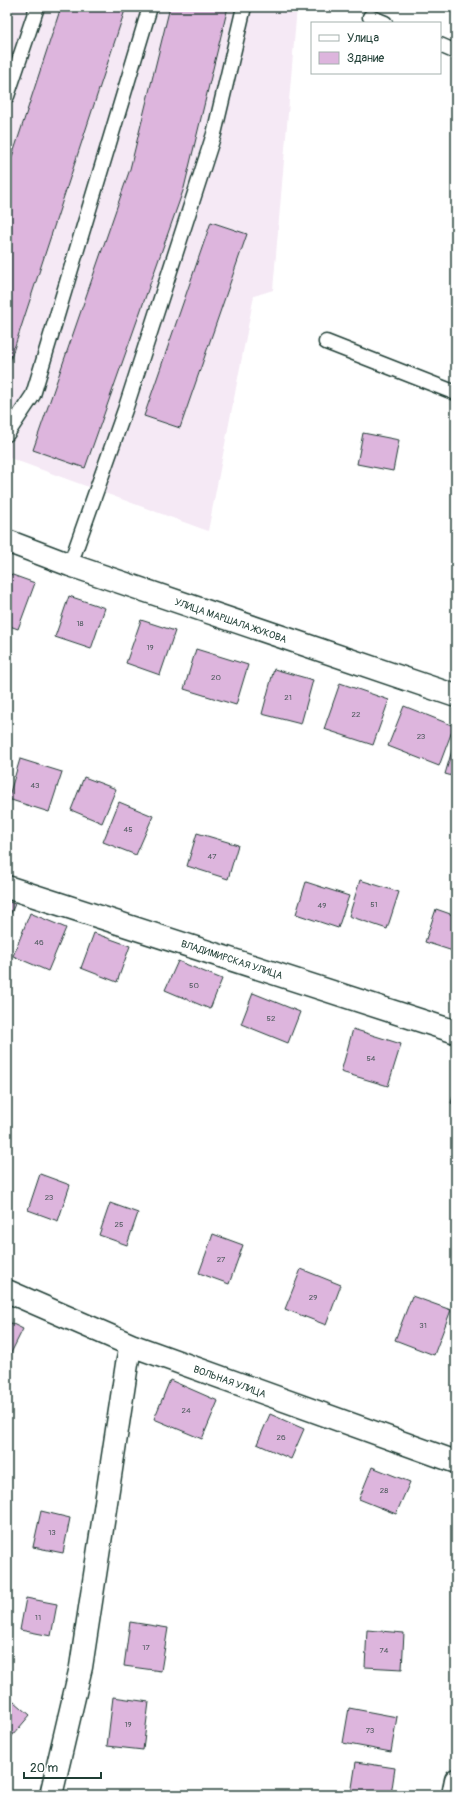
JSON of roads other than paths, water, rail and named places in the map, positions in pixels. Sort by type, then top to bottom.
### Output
[{"type":"street","name":"УЛИЦА МАРШАЛА ЖУКОВА","points":[[7,542],[70,565],[456,696]]},
{"type":"street","name":"ВЛАДИМИРСКАЯ УЛИЦА","points":[[7,887],[456,1032]]},
{"type":"street","name":"ВОЛЬНАЯ УЛИЦА","points":[[7,1291],[131,1345],[456,1462]]},
{"type":"street","points":[[51,1795],[80,1667],[131,1345]]},
{"type":"street","points":[[454,1795],[456,1780]]},
{"type":"lane","points":[[7,96],[38,7]]},
{"type":"lane","points":[[7,434],[33,395],[150,7]]},
{"type":"lane","points":[[70,565],[126,407],[214,134],[244,7]]},
{"type":"lane","points":[[370,17],[382,22]]},
{"type":"lane","points":[[441,45],[456,52]]},
{"type":"lane","points":[[326,342],[456,393]]}]
